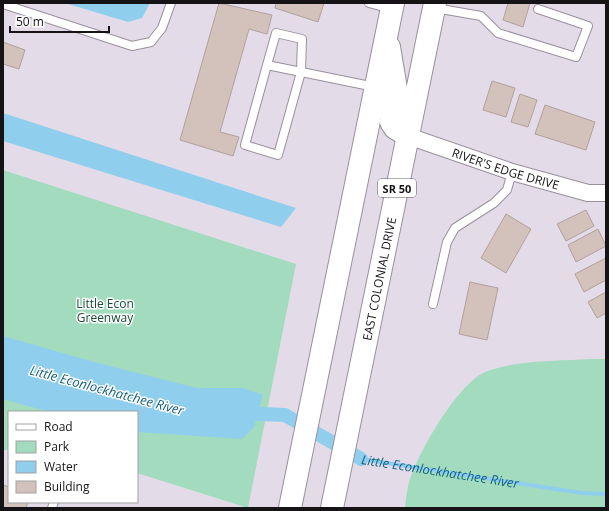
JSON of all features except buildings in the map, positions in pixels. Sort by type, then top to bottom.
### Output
[{"type":"highway","name":"EAST COLONIAL DRIVE","points":[[333,501],[435,5]]},
{"type":"highway","points":[[290,508],[392,6]]},
{"type":"highway","points":[[387,32],[396,89],[391,122],[395,128],[408,136]]},
{"type":"street","name":"RIVER'S EDGE DRIVE","points":[[408,136],[512,172],[588,193],[606,193]]},
{"type":"lane","points":[[3,4],[12,5],[132,46],[151,42],[162,28],[171,3]]},
{"type":"lane","points":[[369,3],[392,6]]},
{"type":"lane","points":[[435,5],[481,16],[498,34],[576,57],[588,26],[538,9]]},
{"type":"lane","points":[[276,33],[302,39],[301,72],[278,155],[246,145],[267,65],[276,33]]},
{"type":"lane","points":[[267,65],[376,87]]},
{"type":"lane","points":[[433,304],[447,242],[455,228],[494,203],[507,190],[512,172]]},
{"type":"green space","name":"Little Econ Greenway","points":[[3,170],[296,264],[248,508],[138,473],[138,411],[8,411],[8,450],[3,450]]},
{"type":"green space","points":[[606,359],[606,508],[405,508],[407,490],[412,474],[428,441],[450,406],[474,379],[485,372],[510,365]]},
{"type":"water","points":[[65,3],[150,3],[142,18],[128,22]]},
{"type":"water","points":[[3,113],[296,208],[281,227],[3,141]]},
{"type":"water","points":[[3,336],[94,362],[197,388],[243,388],[263,395],[254,427],[242,439],[138,432],[138,411],[46,411],[3,399]]},
{"type":"waterway","name":"Little Econlockhatchee River","points":[[239,413],[285,415],[361,459]]},
{"type":"waterway","name":"Little Econlockhatchee River","points":[[361,459],[582,493],[606,494]]}]
